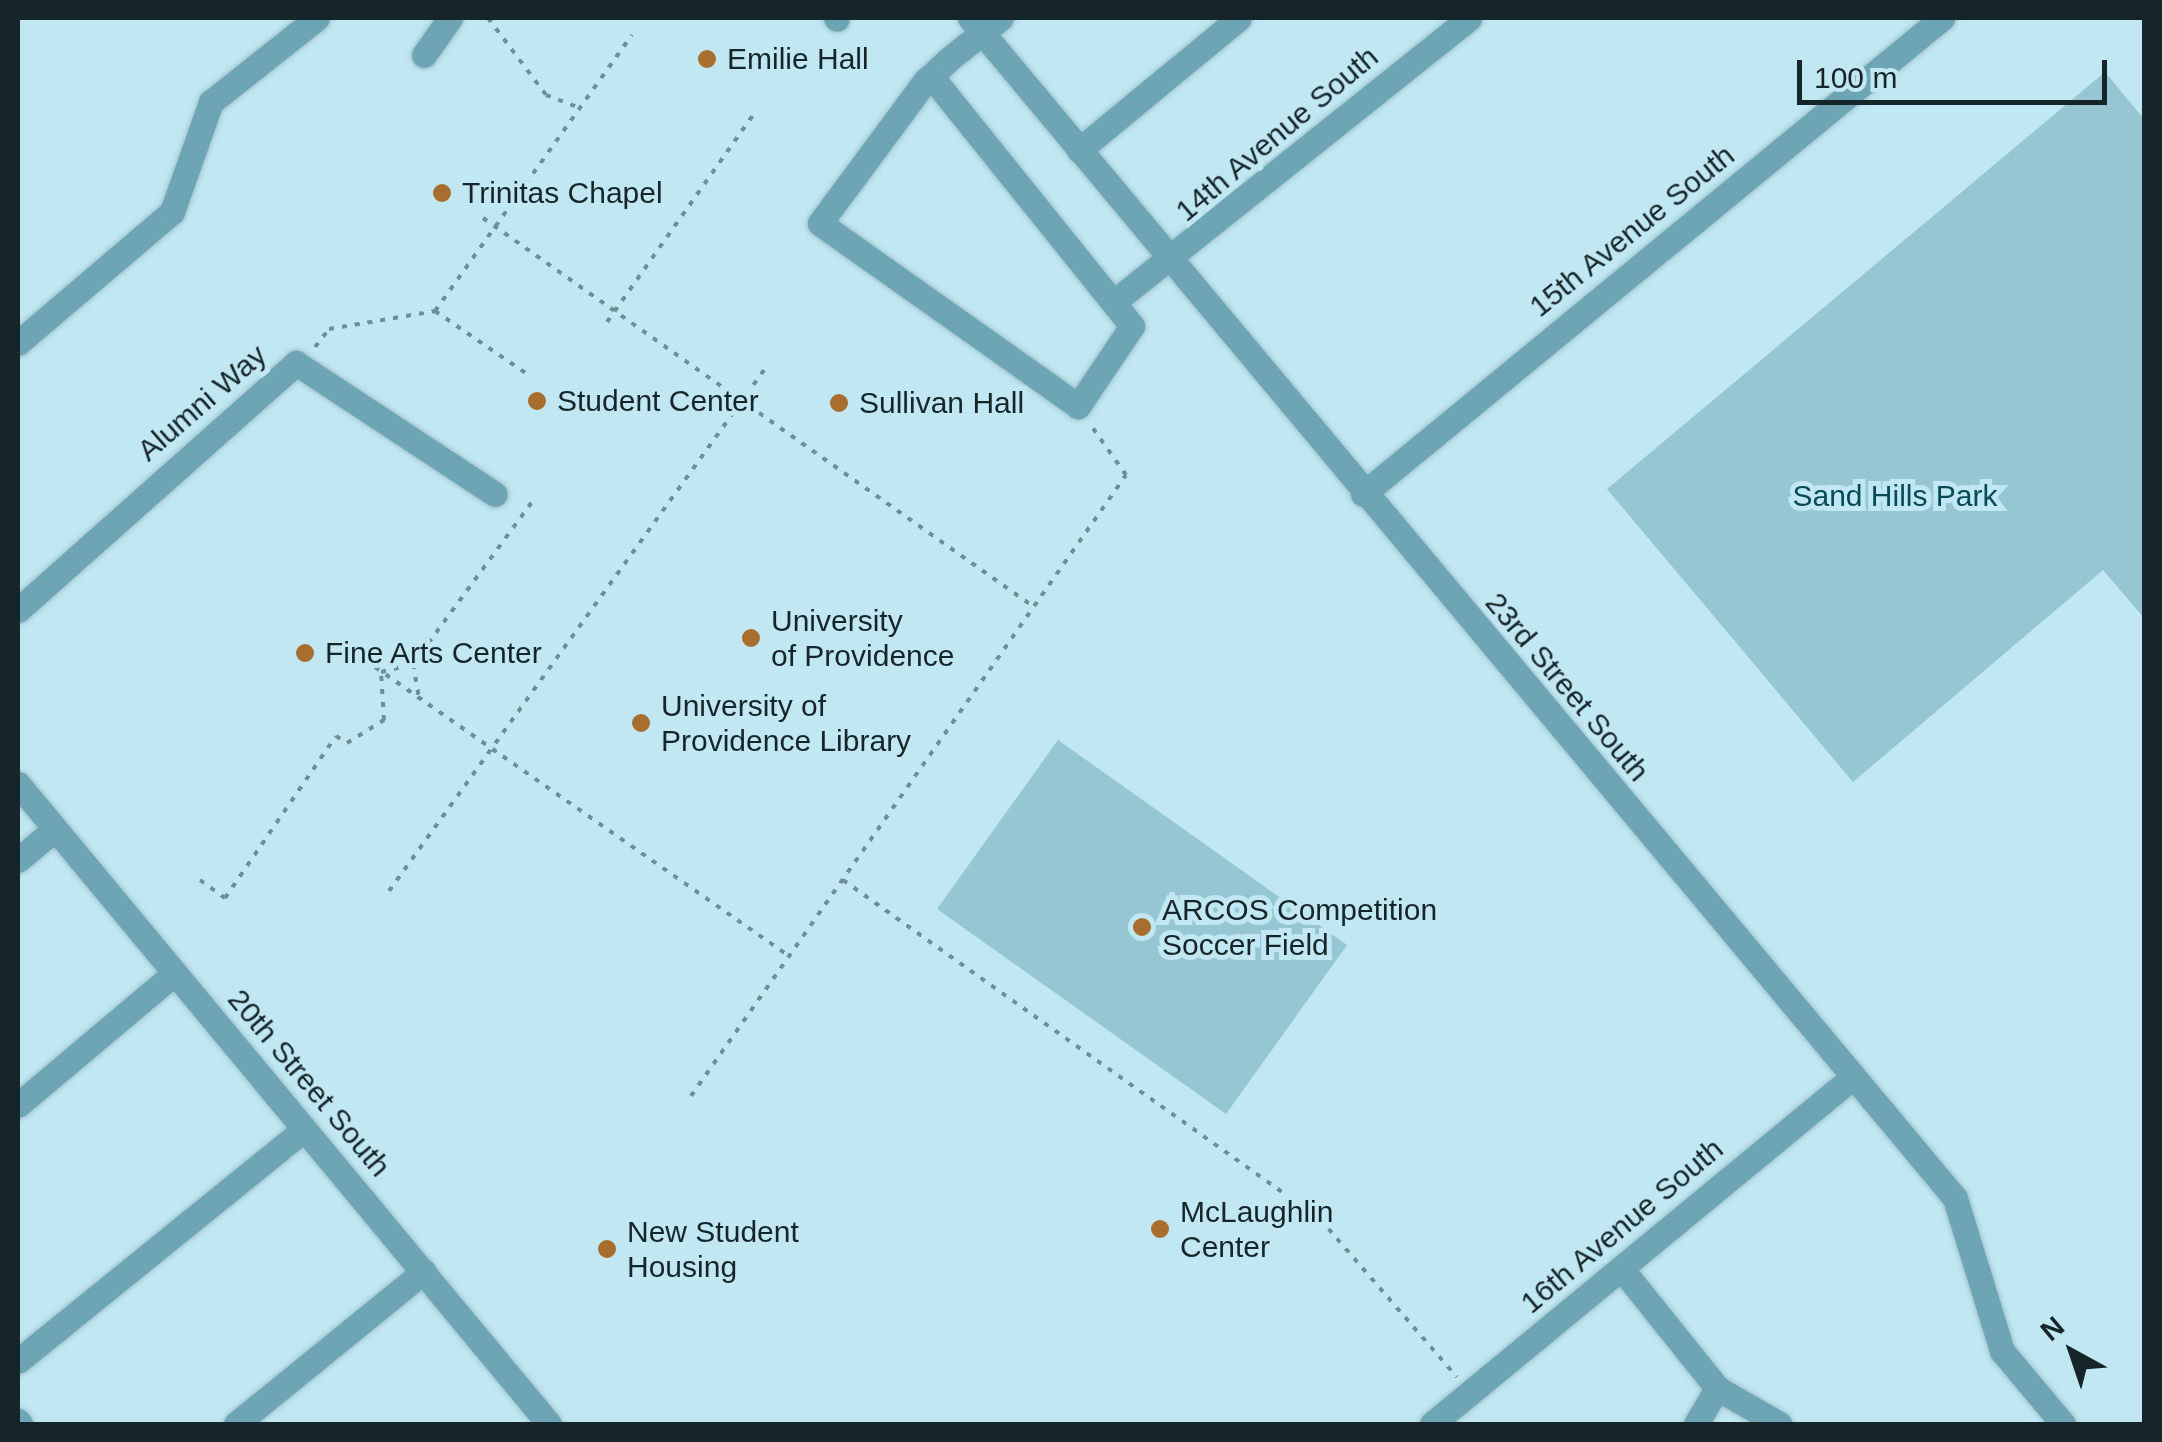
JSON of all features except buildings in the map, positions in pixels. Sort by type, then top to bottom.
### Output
[{"type":"street","points":[[18,343],[172,212],[211,102],[316,18]]},
{"type":"street","points":[[424,55],[450,18]]},
{"type":"street","points":[[1079,150],[1240,18]]},
{"type":"street","name":"14th Avenue South","points":[[1115,301],[1172,263],[1470,18]]},
{"type":"street","name":"15th Avenue South","points":[[1364,494],[1942,18]]},
{"type":"street","points":[[931,76],[1132,326],[1078,406],[820,223],[931,76],[984,23]]},
{"type":"street","name":"23rd Street South","points":[[984,23],[1079,150],[1172,263],[1955,1198],[2002,1351],[2063,1424]]},
{"type":"street","name":"Alumni Way","points":[[18,610],[300,366],[495,494]]},
{"type":"street","name":"20th Street South","points":[[18,784],[424,1271],[543,1422]]},
{"type":"street","points":[[18,860],[55,829]]},
{"type":"street","points":[[18,1106],[175,973]]},
{"type":"street","name":"16th Avenue South","points":[[1432,1424],[1853,1077]]},
{"type":"street","points":[[18,1361],[304,1128]]},
{"type":"street","points":[[1621,1268],[1717,1388],[1779,1424]]},
{"type":"street","points":[[236,1424],[424,1271]]},
{"type":"street","points":[[1696,1424],[1717,1388]]},
{"type":"path","points":[[488,18],[546,95],[580,108]]},
{"type":"path","points":[[435,311],[632,35]]},
{"type":"path","points":[[607,322],[755,112]]},
{"type":"path","points":[[484,218],[1034,607]]},
{"type":"path","points":[[300,366],[329,329],[435,311],[530,376]]},
{"type":"path","points":[[390,890],[764,370]]},
{"type":"path","points":[[691,1096],[1126,475],[1078,406]]},
{"type":"path","points":[[381,672],[413,664],[532,502]]},
{"type":"path","points":[[413,664],[419,698]]},
{"type":"path","points":[[375,667],[789,956]]},
{"type":"path","points":[[200,880],[225,898],[336,736],[347,743],[384,720],[381,672]]},
{"type":"path","points":[[842,880],[1320,1219],[1471,1392]]},
{"type":"green space","name":"Sand Hills Park","points":[[2105,72],[2144,119],[2144,618],[2103,570],[1853,782],[1607,489]]},
{"type":"green space","name":"ARCOS Competition Soccer Field","points":[[1058,740],[1347,945],[1226,1114],[937,909]]},
{"type":"place","name":"Emilie Hall","points":[[707,59]]},
{"type":"place","name":"Trinitas Chapel","points":[[442,193]]},
{"type":"place","name":"Student Center","points":[[537,401]]},
{"type":"place","name":"Sullivan Hall","points":[[839,403]]},
{"type":"place","name":"University of Providence","points":[[751,638]]},
{"type":"place","name":"Fine Arts Center","points":[[305,653]]},
{"type":"place","name":"University of Providence Library","points":[[641,723]]},
{"type":"place","name":"ARCOS Competition Soccer Field","points":[[1142,927]]},
{"type":"place","name":"McLaughlin Center","points":[[1160,1229]]},
{"type":"place","name":"New Student Housing","points":[[607,1249]]}]
